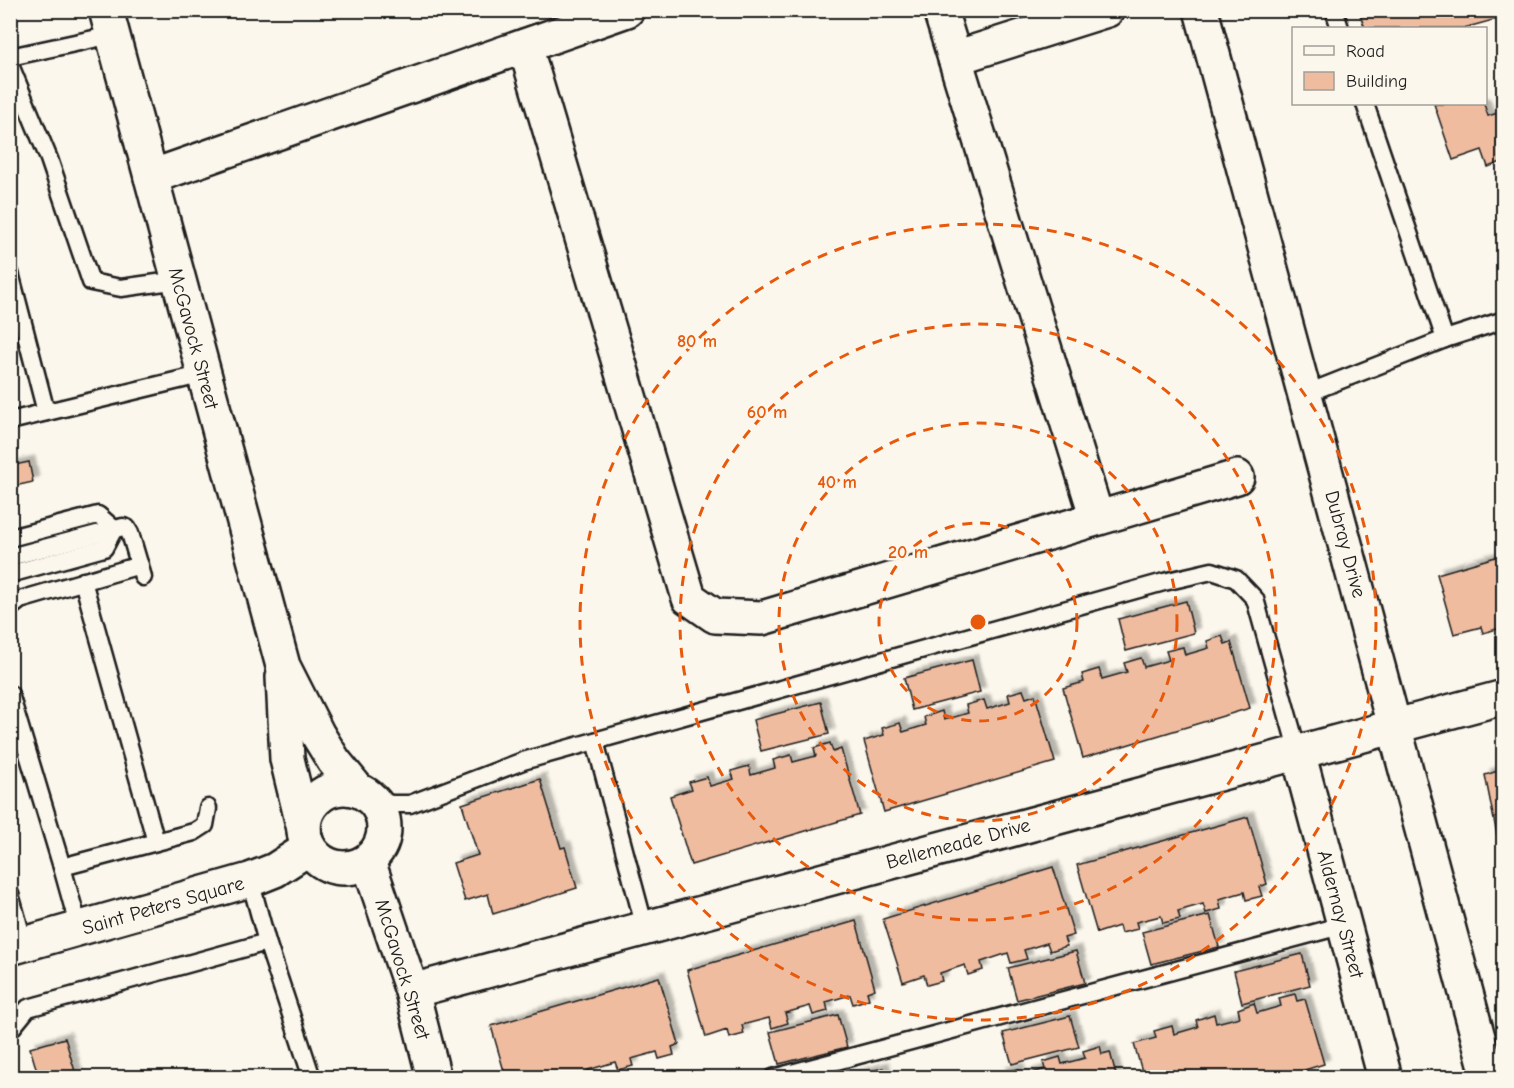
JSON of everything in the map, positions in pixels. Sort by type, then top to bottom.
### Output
[{"type":"street","points":[[151,177],[627,10]]},
{"type":"street","points":[[940,10],[1097,518]]},
{"type":"street","points":[[955,58],[1107,10]]},
{"type":"street","name":"Dubray Drive","points":[[1201,10],[1489,1077]]},
{"type":"street","name":"McGavock Street","points":[[109,23],[283,666],[318,735],[334,760],[366,795]]},
{"type":"street","points":[[525,46],[689,598],[715,616],[762,618],[1237,477]]},
{"type":"street","name":"McGavock Street","points":[[283,666],[287,759],[306,839]]},
{"type":"street","name":"Bellemeade Drive","points":[[412,991],[1503,696]]},
{"type":"street","name":"Aldernay Street","points":[[1298,752],[1385,1077]]},
{"type":"street","points":[[338,788],[366,795],[384,817],[384,836],[381,846],[368,861],[360,866],[340,869],[322,862],[306,839],[308,811],[320,795],[338,788]]},
{"type":"street","name":"Saint Peters Square","points":[[17,946],[250,880],[275,870],[306,839]]},
{"type":"street","name":"McGavock Street","points":[[368,861],[412,991],[434,1077]]},
{"type":"lane","points":[[1334,10],[1340,27]]},
{"type":"lane","points":[[10,57],[109,23]]},
{"type":"lane","points":[[10,65],[49,159],[91,282],[121,288],[179,280]]},
{"type":"lane","points":[[1365,105],[1445,339]]},
{"type":"lane","points":[[10,273],[15,311],[46,412]]},
{"type":"lane","points":[[1305,394],[1445,339],[1503,320]]},
{"type":"lane","points":[[10,421],[204,374]]},
{"type":"lane","points":[[10,538],[98,515],[114,529]]},
{"type":"lane","points":[[10,557],[123,527],[127,528],[141,571],[83,581],[20,600],[10,608]]},
{"type":"lane","points":[[10,574],[104,548],[114,529]]},
{"type":"lane","points":[[366,795],[392,804],[410,804],[523,761],[1212,570],[1236,579],[1255,599],[1298,752]]},
{"type":"lane","points":[[83,581],[156,842]]},
{"type":"lane","points":[[10,694],[79,928]]},
{"type":"lane","points":[[595,741],[645,928]]},
{"type":"lane","points":[[62,867],[202,829],[207,819],[208,808]]},
{"type":"lane","points":[[250,880],[267,942],[312,1077]]},
{"type":"lane","points":[[10,894],[17,946]]},
{"type":"lane","points":[[773,1077],[1344,925]]},
{"type":"lane","points":[[10,1030],[28,1008],[267,942]]},
{"type":"building","points":[[1358,10],[1504,10],[1504,17],[1468,27],[1365,27]]},
{"type":"building","points":[[1434,105],[1484,105],[1488,116],[1504,111],[1504,161],[1488,167],[1482,150],[1453,160]]},
{"type":"building","points":[[29,462],[33,482],[10,487],[10,466]]},
{"type":"building","points":[[1499,556],[1504,571],[1504,627],[1483,633],[1481,627],[1454,634],[1437,574]]},
{"type":"building","points":[[1186,601],[1194,633],[1126,651],[1118,619]]},
{"type":"building","points":[[1222,636],[1225,644],[1231,642],[1250,708],[1083,758],[1063,688],[1084,682],[1082,674],[1099,669],[1102,679],[1127,672],[1124,663],[1141,658],[1144,667],[1169,660],[1166,651],[1183,647],[1185,655],[1209,648],[1207,641]]},
{"type":"building","points":[[972,660],[980,692],[912,710],[904,678]]},
{"type":"building","points":[[1023,690],[1026,698],[1035,695],[1055,762],[884,812],[864,741],[884,735],[882,728],[900,723],[903,732],[926,725],[924,717],[942,711],[944,720],[968,713],[966,705],[984,700],[987,709],[1010,702],[1008,694]]},
{"type":"building","points":[[821,702],[829,734],[761,751],[753,720]]},
{"type":"building","points":[[830,743],[833,752],[841,749],[860,815],[691,865],[670,796],[692,789],[689,782],[707,777],[710,786],[734,779],[731,771],[749,766],[751,775],[775,768],[773,760],[791,755],[793,762],[816,756],[814,748]]},
{"type":"building","points":[[1504,769],[1504,833],[1497,835],[1485,775]]},
{"type":"building","points":[[540,779],[561,848],[565,847],[577,888],[493,914],[488,894],[465,901],[453,863],[478,855],[462,804]]},
{"type":"building","points":[[1248,817],[1267,884],[1259,887],[1262,896],[1246,900],[1244,892],[1219,899],[1221,909],[1206,913],[1203,904],[1178,911],[1180,919],[1163,923],[1161,916],[1136,922],[1138,929],[1121,933],[1119,926],[1097,933],[1077,865]]},
{"type":"building","points":[[1053,867],[1074,935],[1064,938],[1067,946],[1050,951],[1047,943],[1024,950],[1027,959],[1011,963],[1008,953],[981,962],[983,970],[968,975],[965,965],[940,973],[942,981],[927,985],[924,975],[903,982],[883,919]]},
{"type":"building","points":[[1210,915],[1219,947],[1151,964],[1142,932]]},
{"type":"building","points":[[856,921],[875,989],[867,992],[869,999],[853,1004],[850,995],[826,1002],[828,1011],[813,1015],[810,1006],[785,1013],[788,1023],[772,1028],[769,1018],[742,1025],[744,1034],[729,1038],[727,1030],[706,1037],[687,970]]},
{"type":"building","points":[[1076,951],[1085,983],[1017,1000],[1008,968]]},
{"type":"building","points":[[1302,954],[1310,985],[1242,1003],[1234,971]]},
{"type":"building","points":[[659,977],[679,1044],[672,1047],[674,1055],[659,1059],[657,1052],[631,1059],[633,1066],[618,1070],[615,1062],[588,1070],[590,1077],[588,1078],[574,1078],[573,1074],[561,1078],[506,1078],[491,1026]]},
{"type":"building","points":[[1295,994],[1297,1001],[1305,999],[1324,1064],[1279,1078],[1144,1078],[1134,1044],[1156,1038],[1154,1031],[1172,1026],[1174,1034],[1198,1027],[1196,1020],[1214,1014],[1216,1023],[1240,1017],[1238,1009],[1254,1003],[1257,1013],[1281,1006],[1279,998]]},
{"type":"building","points":[[838,1015],[847,1047],[779,1064],[770,1032]]},
{"type":"building","points":[[1070,1016],[1079,1047],[1012,1064],[1003,1033]]},
{"type":"building","points":[[65,1038],[77,1078],[39,1078],[30,1048]]},
{"type":"building","points":[[1100,1046],[1102,1054],[1110,1052],[1117,1078],[1002,1078],[1001,1073],[1018,1069],[1020,1077],[1045,1069],[1043,1062],[1060,1057],[1062,1064],[1085,1058],[1083,1051]]},
{"type":"building","points":[[883,1068],[886,1078],[846,1078]]}]
